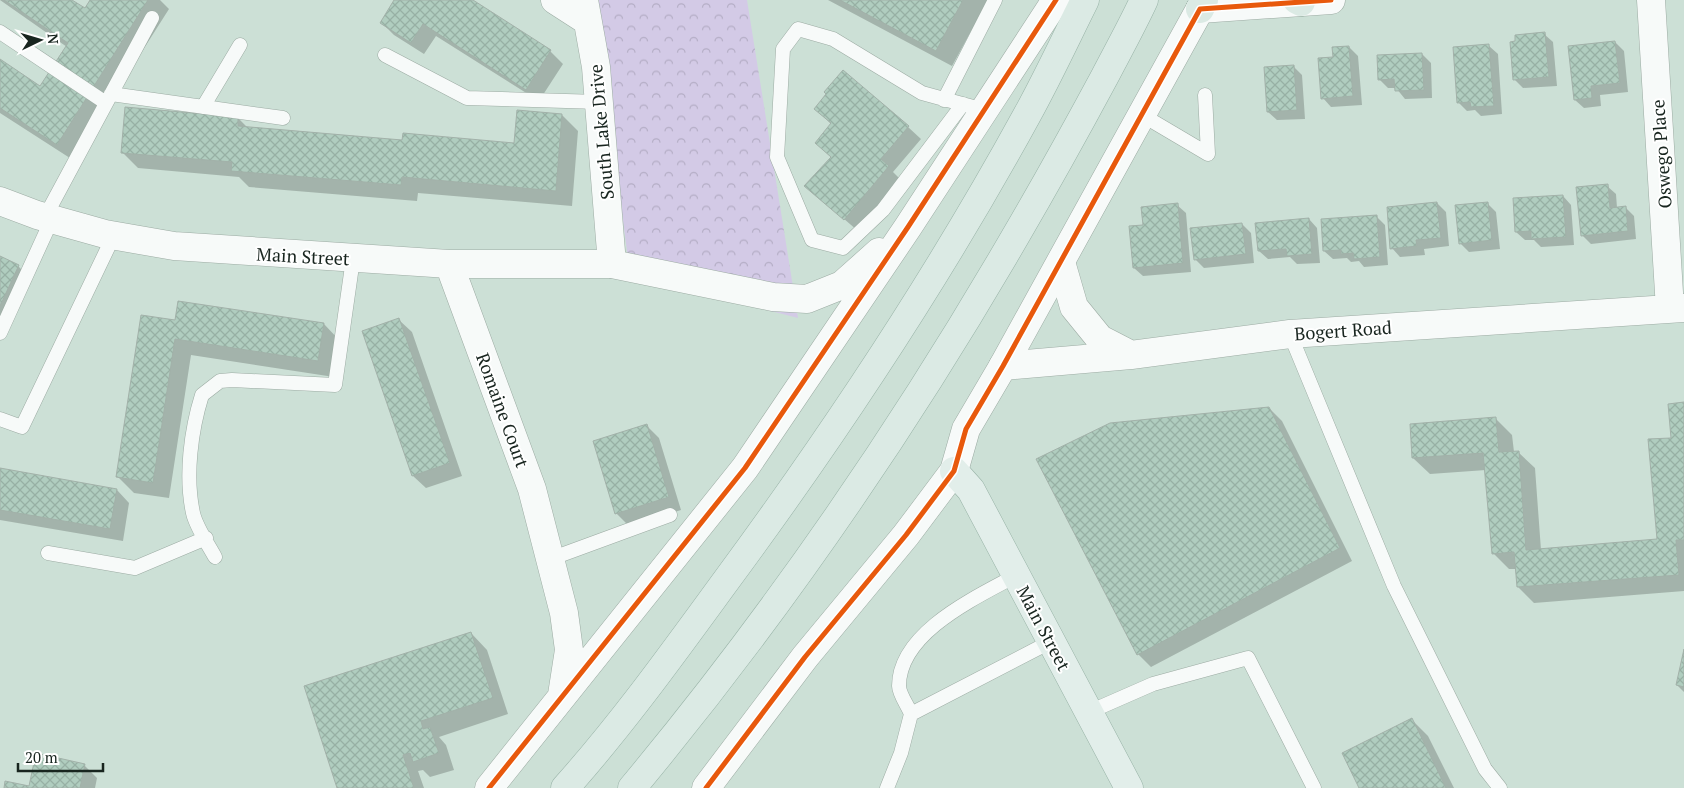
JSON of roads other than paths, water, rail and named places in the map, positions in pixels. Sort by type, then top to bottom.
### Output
[{"type":"highway","points":[[565,788],[670,657],[774,515],[861,388],[950,247],[1023,122],[1085,0]]},
{"type":"highway","points":[[632,788],[675,736],[784,592],[891,440],[977,304],[1060,161],[1144,0]]},
{"type":"main road","name":"Main Street","points":[[954,471],[971,490],[1129,788]]},
{"type":"street","points":[[555,0],[585,10]]},
{"type":"street","points":[[489,788],[745,468],[908,226],[974,107],[1056,0]]},
{"type":"street","points":[[706,788],[805,657],[906,535],[954,471],[966,428],[1061,262],[1202,4],[1331,0]]},
{"type":"street","name":"Oswego Place","points":[[1650,0],[1677,308]]},
{"type":"street","name":"South Lake Drive","points":[[585,10],[596,67],[600,102],[612,264]]},
{"type":"street","name":"Main Street","points":[[0,201],[49,218],[114,235],[174,246],[216,251],[448,264],[612,264],[772,296],[807,299],[842,285],[908,226]]},
{"type":"street","points":[[1061,262],[1074,307],[1100,339],[1130,355]]},
{"type":"street","name":"Romaine Court","points":[[448,264],[532,489],[564,613],[569,650],[562,697]]},
{"type":"street","name":"Bogert Road","points":[[1003,366],[1130,355],[1290,334],[1677,308]]},
{"type":"lane","points":[[944,100],[995,0]]},
{"type":"lane","points":[[0,333],[49,218],[152,18]]},
{"type":"lane","points":[[798,29],[833,39],[922,93],[974,107],[883,210],[842,248],[812,240],[777,157],[783,50],[798,29]]},
{"type":"lane","points":[[0,32],[109,99],[204,107],[283,118]]},
{"type":"lane","points":[[204,107],[240,45]]},
{"type":"lane","points":[[385,55],[467,98],[600,102]]},
{"type":"lane","points":[[1142,115],[1208,154],[1205,95]]},
{"type":"lane","points":[[0,418],[22,427],[114,235]]},
{"type":"lane","points":[[216,557],[193,514],[190,463],[202,394],[220,382],[232,380],[335,385],[353,259]]},
{"type":"lane","points":[[1290,334],[1394,586],[1485,769],[1500,788]]},
{"type":"lane","points":[[550,559],[670,515]]},
{"type":"lane","points":[[48,553],[135,568],[206,538]]},
{"type":"lane","points":[[887,788],[902,753],[911,714],[899,687],[905,657],[941,618],[1017,575]]},
{"type":"lane","points":[[911,714],[1052,641]]},
{"type":"lane","points":[[1089,712],[1153,684],[1248,658],[1314,788]]}]
